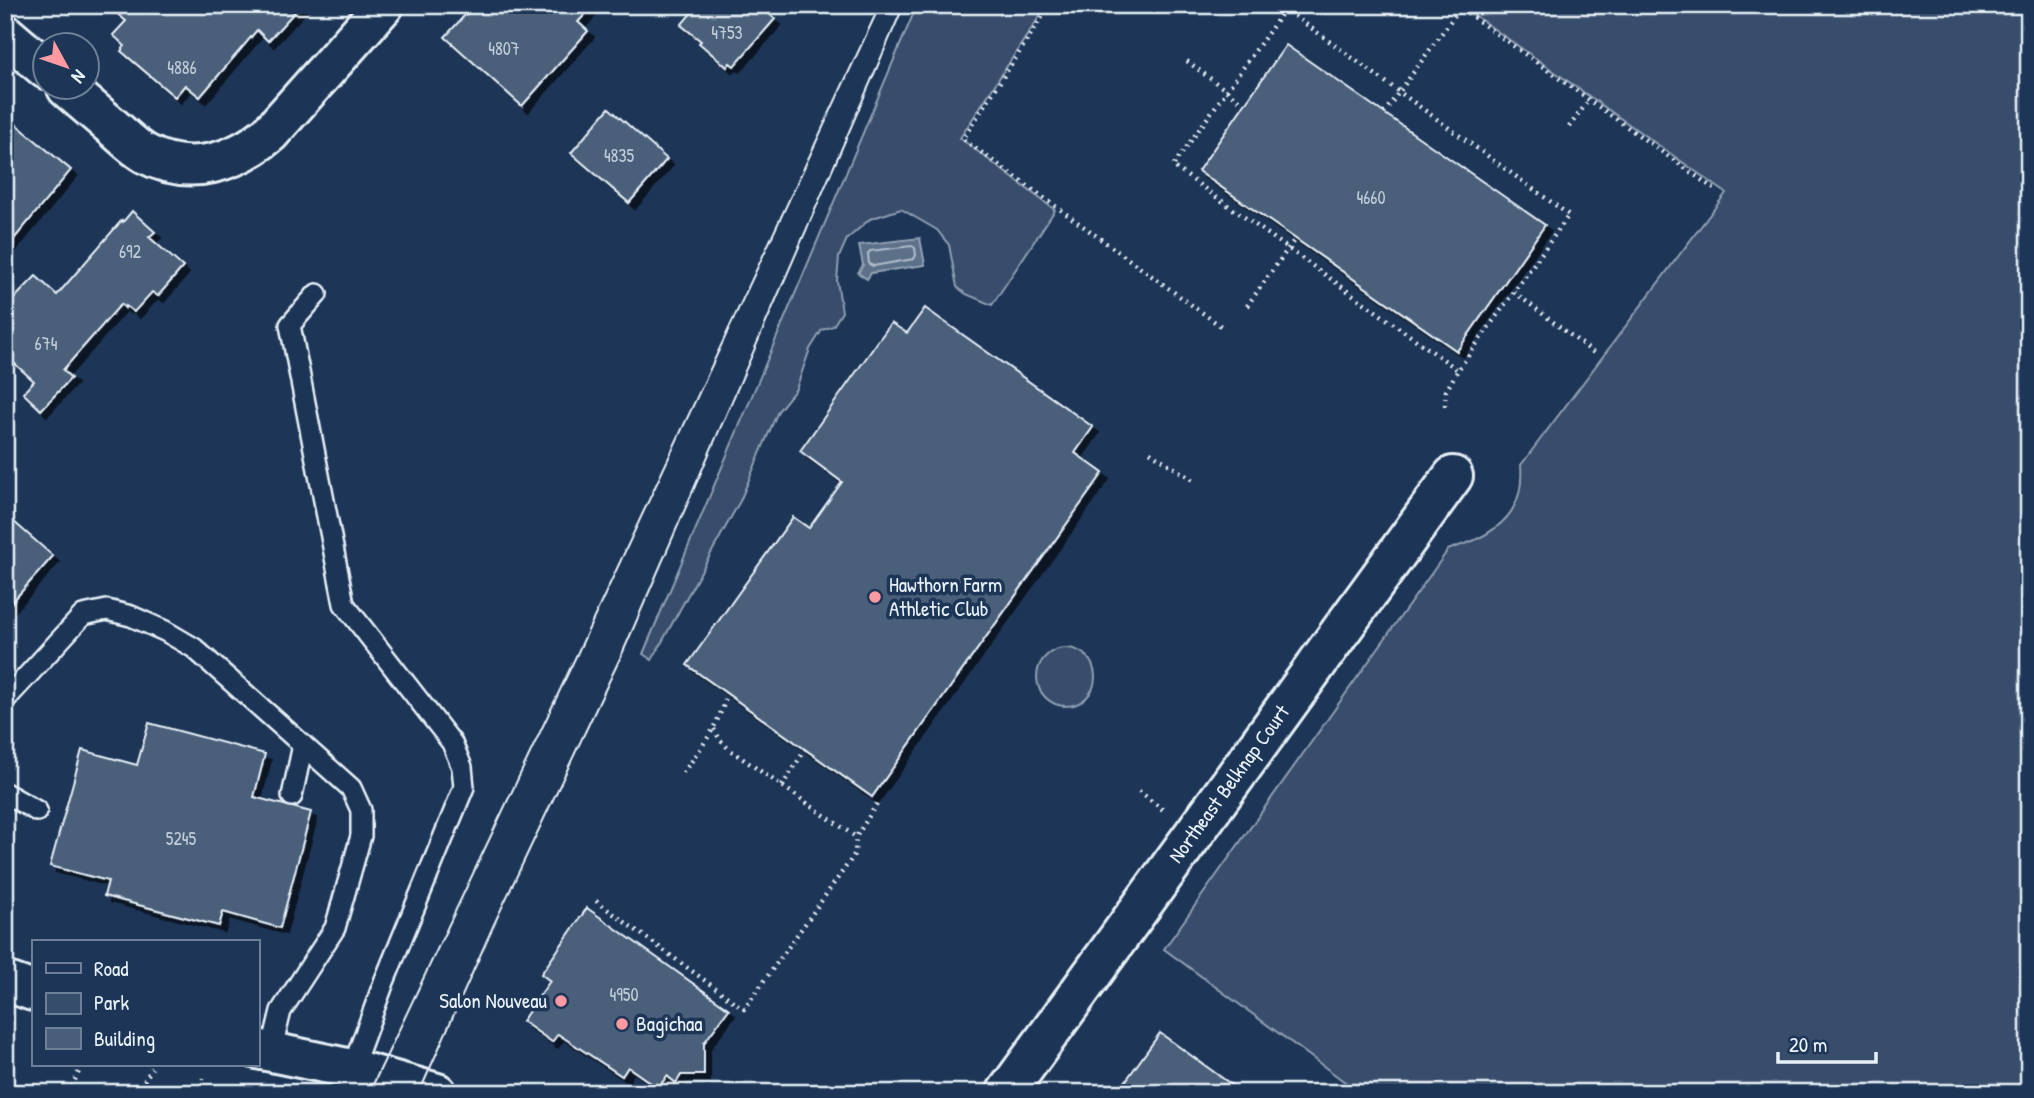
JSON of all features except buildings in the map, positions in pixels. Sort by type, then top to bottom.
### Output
[{"type":"street","points":[[84,102],[144,153],[166,162],[200,166],[238,155],[255,146],[270,133],[384,5]]},
{"type":"street","points":[[5,34],[32,57]]},
{"type":"street","name":"Northeast Belknap Court","points":[[1006,1093],[1453,476]]},
{"type":"street","points":[[5,981],[32,991]]},
{"type":"street","points":[[264,1050],[352,1069],[437,1093]]},
{"type":"lane","points":[[317,294],[290,325],[344,604],[453,743],[462,767],[464,787],[383,982],[352,1069]]},
{"type":"lane","points":[[5,700],[83,615],[107,610],[131,616],[194,648],[351,789],[361,810],[362,836],[335,928],[281,1011],[264,1050]]},
{"type":"lane","points":[[292,796],[303,745]]},
{"type":"lane","points":[[5,793],[37,811]]},
{"type":"path","points":[[1050,5],[963,139],[1222,327]]},
{"type":"path","points":[[1384,113],[1458,6],[1717,191]]},
{"type":"path","points":[[1445,406],[1446,391],[1458,370],[1569,215],[1285,9],[1172,166],[1458,370]]},
{"type":"path","points":[[1187,61],[1244,104]]},
{"type":"path","points":[[1569,127],[1589,100]]},
{"type":"path","points":[[1247,306],[1295,239]]},
{"type":"path","points":[[1514,292],[1595,354]]},
{"type":"path","points":[[1150,452],[1193,480]]},
{"type":"path","points":[[682,773],[714,729],[727,694]]},
{"type":"path","points":[[714,729],[730,750],[856,837]]},
{"type":"path","points":[[782,786],[805,750]]},
{"type":"path","points":[[1139,792],[1163,810]]},
{"type":"path","points":[[596,901],[744,1009],[850,861],[855,853],[856,837],[878,802]]},
{"type":"path","points":[[69,1093],[82,1066]]},
{"type":"path","points":[[137,1093],[152,1068]]},
{"type":"path","points":[[202,1093],[203,1078]]},
{"type":"path","points":[[182,1093],[193,1093]]},
{"type":"green space","points":[[917,5],[1047,5],[960,138],[1055,210],[992,305],[966,294],[957,287],[949,245],[937,230],[901,209],[870,219],[847,239],[839,257],[837,281],[842,312],[833,326],[822,330],[810,349],[796,389],[778,411],[740,501],[652,660],[643,654]]},
{"type":"green space","points":[[1460,5],[2029,5],[2029,1093],[1360,1093],[1164,949],[1448,550],[1487,534],[1512,510],[1520,490],[1521,465],[1726,193]]},
{"type":"green space","points":[[1060,648],[1072,648],[1087,656],[1095,671],[1095,683],[1087,698],[1072,706],[1060,706],[1045,698],[1037,683],[1037,671],[1045,656]]},
{"type":"water","points":[[920,238],[925,265],[871,273],[867,279],[858,273],[863,265],[859,245]]},
{"type":"tram line","points":[[369,1093],[880,5]]},
{"type":"tram line","points":[[419,1093],[495,922],[623,652],[904,5]]},
{"type":"place","name":"Hawthorn Farm Athletic Club","points":[[875,597]]},
{"type":"place","name":"Salon Nouveau","points":[[561,1001]]},
{"type":"place","name":"Bagichaa","points":[[622,1024]]}]
